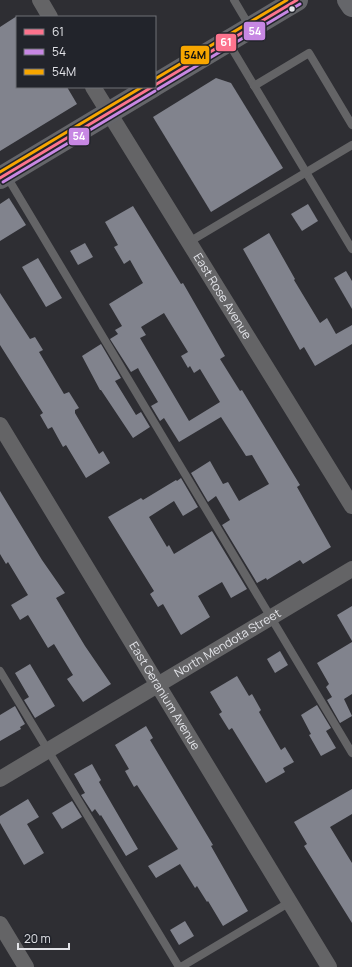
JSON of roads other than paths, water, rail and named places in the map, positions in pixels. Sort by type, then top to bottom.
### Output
[{"type":"main road","points":[[156,84],[251,29],[297,0]]},
{"type":"main road","points":[[348,0],[352,6]]},
{"type":"main road","points":[[3,177],[150,88]]},
{"type":"street","points":[[40,0],[49,16]]},
{"type":"street","name":"East Rose Avenue","points":[[94,88],[352,506]]},
{"type":"street","name":"East Geranium Avenue","points":[[0,425],[329,967]]},
{"type":"street","name":"North Mendota Street","points":[[0,779],[352,569]]},
{"type":"street","points":[[0,924],[26,967]]},
{"type":"lane","points":[[234,0],[251,29]]},
{"type":"lane","points":[[227,42],[352,249]]},
{"type":"lane","points":[[254,86],[309,53],[352,125]]},
{"type":"lane","points":[[189,242],[352,144]]},
{"type":"lane","points":[[3,177],[352,753]]},
{"type":"lane","points":[[0,671],[180,967],[290,902]]}]
